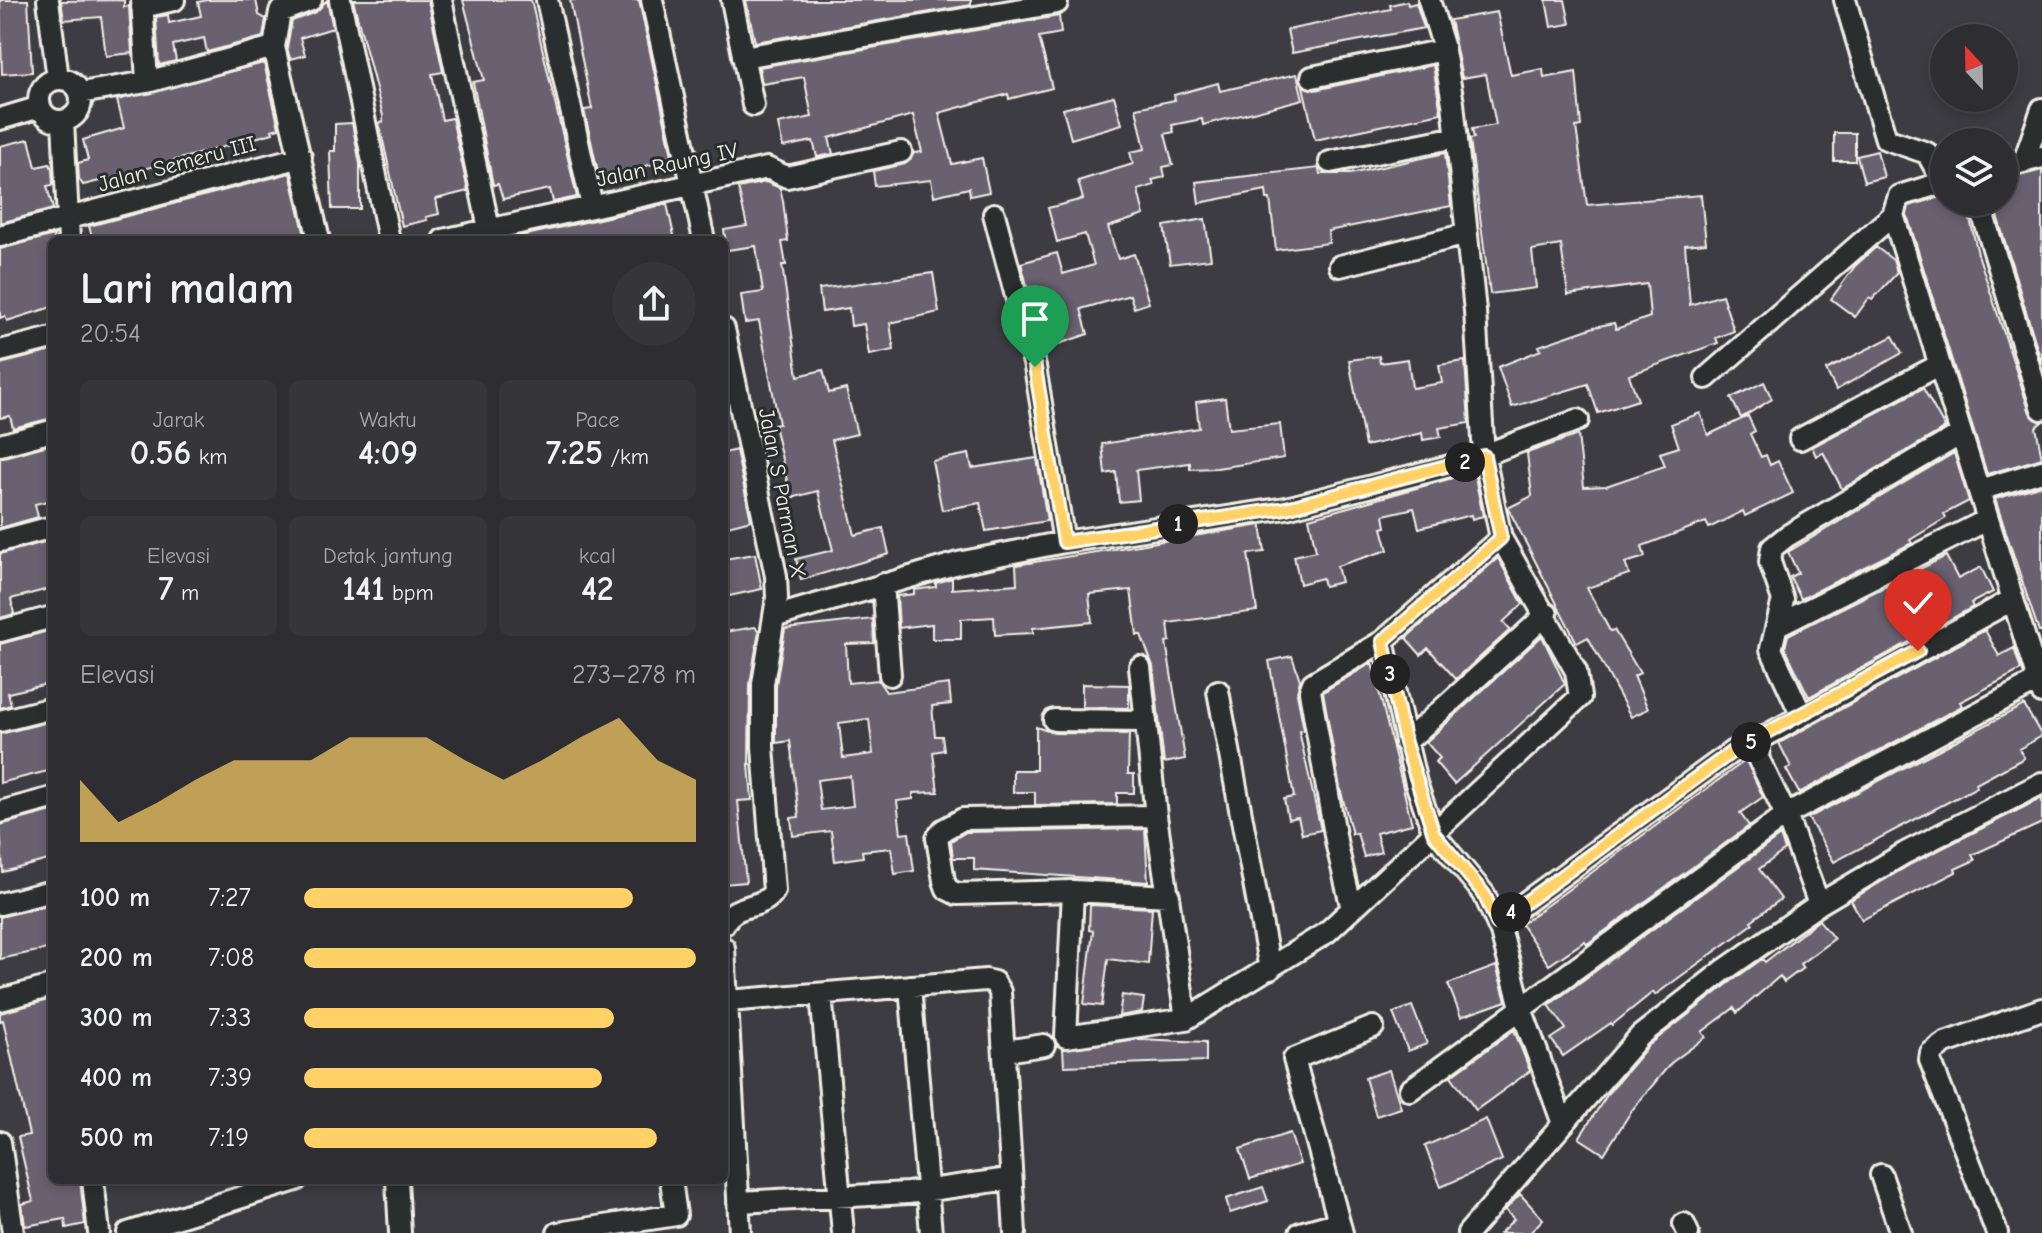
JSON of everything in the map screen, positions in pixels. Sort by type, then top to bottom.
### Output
[{"type":"street","points":[[48,0],[58,79]]},
{"type":"street","points":[[147,82],[142,4],[174,0]]},
{"type":"street","points":[[311,0],[275,6],[274,47],[318,236]]},
{"type":"street","points":[[340,0],[388,236]]},
{"type":"street","points":[[441,0],[489,229]]},
{"type":"street","points":[[547,0],[592,206]]},
{"type":"street","points":[[652,0],[703,236]]},
{"type":"street","points":[[732,0],[753,105]]},
{"type":"street","points":[[1073,891],[1066,1037],[1186,1019],[1326,933],[1579,699],[1576,671],[1547,614],[1501,538],[1484,456],[1457,137],[1444,50],[1429,0]]},
{"type":"street","points":[[1845,0],[1886,139],[1927,153],[1930,158]]},
{"type":"street","points":[[743,57],[976,8],[1057,3]]},
{"type":"street","points":[[80,93],[147,82],[274,47]]},
{"type":"street","points":[[1312,77],[1444,50]]},
{"type":"street","points":[[58,79],[69,81],[80,93],[79,107],[63,121],[49,118],[40,107],[42,89],[58,79]]},
{"type":"street","points":[[0,119],[40,107]]},
{"type":"street","points":[[2023,162],[2042,109]]},
{"type":"street","points":[[63,121],[68,236]]},
{"type":"street","points":[[1330,162],[1457,137]]},
{"type":"street","name":"Jalan Raung IV","points":[[460,236],[767,168],[787,177],[901,152]]},
{"type":"street","name":"Jalan Semeru III","points":[[0,236],[301,157]]},
{"type":"street","points":[[1706,378],[1893,215],[1899,196],[1930,186]]},
{"type":"street","points":[[994,214],[1035,367],[1064,542]]},
{"type":"street","points":[[1410,1090],[1786,815],[2040,687],[1893,215]]},
{"type":"street","points":[[1983,216],[2042,409]]},
{"type":"street","points":[[1340,266],[1467,234]]},
{"type":"street","points":[[0,351],[48,339]]},
{"type":"street","name":"Jalan S Parman X","points":[[728,348],[776,576],[774,617],[763,684],[763,747],[774,891],[767,900],[728,916]]},
{"type":"street","points":[[1800,439],[1939,365]]},
{"type":"street","points":[[774,617],[958,563],[1064,542],[1286,508],[1484,456],[1578,420]]},
{"type":"street","points":[[0,445],[48,432]]},
{"type":"street","points":[[1801,714],[1773,654],[1783,600],[1770,555],[1777,542],[1961,434]]},
{"type":"street","points":[[1979,490],[2042,471]]},
{"type":"street","points":[[1778,625],[1987,520]]},
{"type":"street","points":[[0,541],[48,528]]},
{"type":"street","points":[[1352,909],[1337,846],[1310,691],[1319,677],[1383,641],[1501,538]]},
{"type":"street","points":[[883,584],[890,675]]},
{"type":"street","points":[[1497,923],[1733,751],[2012,600]]},
{"type":"street","points":[[1405,743],[1547,614]]},
{"type":"street","points":[[0,631],[48,618]]},
{"type":"street","points":[[1383,641],[1405,743],[1434,834],[1484,894],[1497,923],[1522,1011],[1562,1121]]},
{"type":"street","points":[[1140,667],[1156,816],[1186,1019]]},
{"type":"street","points":[[1218,691],[1270,969]]},
{"type":"street","points":[[0,721],[48,709]]},
{"type":"street","points":[[1054,720],[1146,721]]},
{"type":"street","points":[[1760,739],[1758,758],[1786,815],[1819,904]]},
{"type":"street","points":[[1468,1233],[1562,1121],[1640,1036],[1723,971],[1819,904],[1975,815],[2042,783]]},
{"type":"street","points":[[0,812],[48,799]]},
{"type":"street","points":[[1156,816],[974,816],[963,819],[938,835],[944,881],[952,893],[1073,891],[1169,896]]},
{"type":"street","points":[[0,904],[48,892]]},
{"type":"street","points":[[740,1233],[728,1001],[994,982],[1000,992],[1006,1051],[1009,1179],[1015,1233]]},
{"type":"street","points":[[910,986],[931,1233]]},
{"type":"street","points":[[0,1000],[48,987]]},
{"type":"street","points":[[821,994],[843,1233]]},
{"type":"street","points":[[1997,1233],[1930,1060],[1931,1053],[1945,1043],[2042,1009]]},
{"type":"street","points":[[1300,1233],[1341,1227],[1294,1059],[1373,1027]]},
{"type":"street","points":[[1006,1051],[1044,1045]]},
{"type":"street","points":[[0,1142],[13,1233]]},
{"type":"street","points":[[1881,1175],[1901,1233]]},
{"type":"street","points":[[738,1202],[927,1191],[1009,1179]]},
{"type":"street","points":[[93,1184],[99,1233]]},
{"type":"street","points":[[128,1233],[283,1184]]},
{"type":"street","points":[[397,1184],[400,1233]]},
{"type":"street","points":[[558,1233],[676,1215],[672,1184]]},
{"type":"building","points":[[0,0],[28,0],[32,72],[2,74]]},
{"type":"building","points":[[124,0],[124,7],[129,6],[132,53],[106,56],[101,17],[64,20],[61,1]]},
{"type":"building","points":[[256,0],[259,15],[266,19],[263,37],[207,52],[204,38],[173,45],[176,61],[159,65],[156,17],[168,15],[169,23],[201,16],[198,2]]},
{"type":"building","points":[[327,0],[333,28],[300,38],[305,55],[290,59],[287,47],[292,21],[316,12]]},
{"type":"building","points":[[353,0],[428,0],[443,72],[432,74],[442,120],[452,118],[468,191],[436,199],[439,214],[426,217],[427,220],[402,226],[379,123],[383,122],[383,116]]},
{"type":"building","points":[[463,0],[531,0],[577,197],[553,202],[550,189],[503,199],[498,184],[493,185],[473,82],[484,80]]},
{"type":"building","points":[[570,0],[639,0],[673,160],[599,176],[584,110],[592,109]]},
{"type":"building","points":[[746,0],[971,0],[971,5],[755,42]]},
{"type":"building","points":[[1546,0],[1565,0],[1570,24],[1551,27]]},
{"type":"building","points":[[1407,1],[1408,5],[1416,3],[1424,28],[1292,53],[1287,30],[1391,9],[1390,5]]},
{"type":"building","points":[[1497,12],[1511,75],[1543,69],[1544,78],[1576,72],[1581,126],[1576,127],[1587,205],[1701,195],[1706,243],[1685,245],[1690,305],[1722,295],[1734,331],[1716,338],[1718,343],[1629,375],[1638,400],[1598,413],[1588,384],[1512,407],[1498,367],[1541,350],[1539,346],[1594,327],[1614,323],[1616,329],[1650,317],[1647,284],[1568,295],[1561,245],[1532,250],[1536,288],[1490,294],[1470,139],[1474,138],[1472,129],[1496,125],[1486,74],[1462,78],[1450,20]]},
{"type":"building","points":[[1059,16],[1061,33],[1039,37],[1052,88],[1009,99],[1008,94],[939,113],[952,164],[982,158],[989,192],[970,196],[969,188],[934,196],[931,180],[875,186],[873,171],[905,164],[914,153],[922,152],[913,115],[829,138],[833,154],[817,157],[813,141],[783,147],[778,124],[812,117],[804,77],[762,84],[759,67]]},
{"type":"building","points":[[264,63],[279,128],[272,130],[273,133],[83,185],[79,179],[78,163],[88,160],[83,140],[124,128],[117,100]]},
{"type":"building","points":[[1433,65],[1441,113],[1315,140],[1303,86],[1315,90]]},
{"type":"building","points":[[1297,74],[1303,99],[1203,125],[1202,119],[1172,125],[1174,132],[1165,134],[1173,165],[1163,167],[1165,177],[1152,180],[1154,185],[1138,190],[1144,215],[1108,227],[1118,259],[1134,254],[1149,303],[1134,308],[1130,295],[1081,309],[1088,334],[1044,349],[1021,263],[1057,253],[1063,274],[1094,265],[1085,234],[1057,242],[1048,208],[1083,199],[1078,181],[1133,164],[1130,152],[1145,149],[1136,108],[1175,100],[1174,95],[1218,83],[1220,91]]},
{"type":"building","points":[[1114,96],[1122,124],[1071,139],[1063,109]]},
{"type":"building","points":[[352,123],[360,164],[360,209],[332,209],[330,151],[335,151],[335,124]]},
{"type":"building","points":[[1834,133],[1855,133],[1855,161],[1834,161]]},
{"type":"building","points":[[29,139],[36,167],[50,164],[52,169],[53,185],[47,186],[53,209],[0,223],[0,146]]},
{"type":"building","points":[[1877,151],[1884,177],[1864,182],[1857,156]]},
{"type":"building","points":[[1445,153],[1451,206],[1328,231],[1329,243],[1276,250],[1270,199],[1267,199],[1266,190],[1199,203],[1196,182],[1319,168],[1320,174],[1350,174]]},
{"type":"building","points":[[2042,170],[2042,364],[1997,216],[2018,216],[2018,176]]},
{"type":"building","points":[[290,173],[305,236],[92,236],[89,226]]},
{"type":"building","points":[[766,182],[780,188],[788,241],[782,242],[786,265],[782,265],[798,376],[823,370],[829,393],[846,389],[857,434],[832,440],[855,535],[883,528],[889,554],[801,580],[796,559],[833,550],[818,491],[791,498],[774,425],[779,424],[759,321],[745,323],[741,295],[763,292],[756,246],[728,250],[728,236],[725,236],[724,230],[747,226],[738,188]]},
{"type":"building","points":[[1930,200],[1930,216],[1969,216],[1978,254],[2030,413],[2042,422],[2036,427],[2042,458],[1987,474],[1907,215],[1909,206]]},
{"type":"building","points":[[667,204],[674,236],[521,236]]},
{"type":"building","points":[[1205,219],[1211,259],[1170,264],[1164,226]]},
{"type":"building","points":[[48,237],[48,308],[7,321],[5,316],[0,318],[0,249]]},
{"type":"building","points":[[1876,247],[1893,260],[1897,273],[1872,300],[1869,298],[1855,317],[1831,299],[1855,266]]},
{"type":"building","points":[[933,273],[939,312],[890,323],[894,350],[869,355],[864,324],[851,326],[849,308],[822,312],[819,289]]},
{"type":"building","points":[[1893,336],[1902,353],[1836,390],[1826,370]]},
{"type":"building","points":[[48,352],[48,419],[13,428],[10,416],[0,418],[0,364]]},
{"type":"building","points":[[1379,356],[1380,363],[1408,359],[1412,388],[1442,383],[1439,365],[1465,361],[1469,423],[1439,428],[1441,437],[1423,440],[1422,433],[1365,446],[1349,360]]},
{"type":"building","points":[[1764,382],[1772,399],[1741,418],[1731,398]]},
{"type":"building","points":[[1923,388],[1945,428],[1842,489],[1823,452],[1816,456],[1812,447]]},
{"type":"building","points":[[1225,398],[1229,429],[1280,424],[1284,458],[1217,468],[1190,469],[1190,463],[1136,470],[1139,500],[1119,502],[1116,472],[1105,474],[1102,444],[1199,428],[1196,402]]},
{"type":"building","points":[[1700,413],[1708,435],[1748,416],[1755,431],[1750,434],[1761,457],[1766,455],[1770,465],[1778,461],[1793,493],[1745,516],[1743,511],[1709,528],[1706,522],[1642,546],[1645,557],[1625,563],[1629,574],[1587,588],[1610,631],[1614,630],[1640,673],[1634,676],[1648,709],[1631,717],[1588,637],[1577,643],[1508,508],[1532,496],[1527,453],[1578,435],[1584,487],[1606,486],[1665,466],[1660,453],[1679,447],[1671,424]]},
{"type":"building","points":[[48,445],[48,501],[35,504],[38,517],[0,528],[0,458]]},
{"type":"building","points":[[736,450],[751,520],[728,526],[728,452]]},
{"type":"building","points":[[1954,453],[1969,501],[1944,514],[1946,518],[1910,540],[1912,543],[1801,599],[1790,577],[1798,573],[1788,552]]},
{"type":"building","points":[[969,454],[972,468],[1037,458],[1047,521],[986,531],[980,503],[942,510],[932,461]]},
{"type":"building","points":[[1474,472],[1483,516],[1472,519],[1471,515],[1419,528],[1414,508],[1384,515],[1386,527],[1382,528],[1388,550],[1337,566],[1341,582],[1324,586],[1322,578],[1300,584],[1294,556],[1316,551],[1309,518]]},
{"type":"building","points":[[2042,485],[2042,632],[2039,632],[1995,499]]},
{"type":"building","points":[[1261,525],[1265,552],[1248,554],[1257,611],[1168,623],[1170,641],[1166,642],[1185,759],[1164,763],[1153,666],[1141,635],[1137,635],[1131,590],[1089,594],[1092,622],[1033,628],[1033,633],[995,635],[994,617],[961,619],[961,639],[932,639],[932,624],[899,628],[897,596],[936,587],[936,583],[952,578],[952,589],[1017,584],[1016,565]]},
{"type":"building","points":[[48,541],[48,589],[11,599],[14,614],[0,618],[0,554]]},
{"type":"building","points":[[755,554],[762,589],[729,596],[728,558]]},
{"type":"building","points":[[1946,556],[1958,579],[1981,567],[1993,592],[1971,603],[1973,607],[1809,697],[1785,648],[1788,635]]},
{"type":"building","points":[[1498,558],[1523,604],[1503,622],[1510,630],[1456,679],[1428,648],[1421,655],[1406,638]]},
{"type":"building","points":[[873,619],[874,643],[846,644],[848,683],[878,680],[886,692],[949,684],[951,704],[932,706],[935,736],[942,736],[944,750],[933,752],[938,792],[913,793],[913,799],[897,801],[901,834],[909,833],[914,871],[895,874],[891,848],[862,851],[863,857],[835,861],[831,831],[793,836],[791,818],[799,817],[790,741],[776,743],[776,685],[785,629]],"holes":[[[869,719],[873,754],[843,758],[839,723]],[[850,776],[853,806],[821,810],[817,780]]]},
{"type":"building","points":[[755,627],[759,631],[750,684],[752,800],[738,801],[746,882],[728,884],[728,691],[728,631]]},
{"type":"building","points":[[1985,630],[1999,656],[2014,648],[2021,670],[1960,702],[1962,706],[1799,793],[1786,769],[1791,767],[1779,743]]},
{"type":"building","points":[[48,631],[48,684],[8,693],[11,705],[0,708],[0,644]]},
{"type":"building","points":[[1542,636],[1565,684],[1454,784],[1435,762],[1440,758],[1426,742]]},
{"type":"building","points":[[1292,656],[1300,680],[1297,693],[1304,730],[1299,731],[1321,830],[1302,834],[1298,817],[1288,819],[1284,799],[1294,797],[1269,661]]},
{"type":"building","points":[[1372,663],[1412,824],[1376,833],[1381,852],[1364,857],[1357,833],[1352,834],[1340,788],[1323,692]]},
{"type":"building","points":[[1082,684],[1129,685],[1129,708],[1082,707]]},
{"type":"building","points":[[2024,705],[2042,736],[2019,749],[2024,758],[1976,784],[1977,787],[1834,862],[1808,818]]},
{"type":"building","points":[[48,722],[48,771],[0,783],[0,734]]},
{"type":"building","points":[[1036,727],[1054,733],[1129,734],[1128,774],[1134,774],[1134,793],[1117,793],[1117,804],[1035,805],[1035,792],[1013,792],[1013,770],[1036,770]]},
{"type":"building","points":[[1746,760],[1763,797],[1740,813],[1749,826],[1587,944],[1585,941],[1549,965],[1521,924]]},
{"type":"building","points":[[2042,798],[2042,823],[1972,855],[1975,860],[1955,869],[1956,872],[1862,920],[1851,900],[1911,864]]},
{"type":"building","points":[[48,812],[48,860],[3,872],[0,825]]},
{"type":"building","points":[[1145,829],[1148,882],[974,870],[974,858],[953,858],[951,841],[966,832]]},
{"type":"building","points":[[1780,836],[1785,850],[1759,869],[1781,899],[1751,921],[1753,924],[1655,995],[1653,992],[1612,1025],[1563,1056],[1551,1039],[1566,1029],[1549,1005]]},
{"type":"building","points":[[48,905],[48,949],[0,959],[0,917]]},
{"type":"building","points":[[1090,905],[1152,908],[1148,964],[1108,959],[1102,1006],[1084,1004],[1093,931],[1089,930]]},
{"type":"building","points":[[1819,920],[1834,939],[1800,964],[1803,968],[1784,982],[1780,976],[1737,1013],[1734,1008],[1702,1032],[1706,1037],[1671,1063],[1632,1110],[1604,1154],[1579,1138],[1609,1092],[1649,1045],[1733,980],[1762,959],[1765,962]]},
{"type":"building","points":[[1496,966],[1506,1001],[1461,1017],[1448,984]]},
{"type":"building","points":[[1122,995],[1144,998],[1142,1012],[1119,1016]]},
{"type":"building","points":[[48,1000],[48,1184],[80,1184],[85,1224],[66,1228],[65,1219],[25,1226],[22,1204],[33,1201],[18,1137],[29,1135],[0,1013]]},
{"type":"building","points":[[1412,1006],[1427,1044],[1408,1051],[1393,1013]]},
{"type":"building","points":[[1514,1030],[1530,1071],[1476,1110],[1451,1076]]},
{"type":"building","points":[[1139,1039],[1206,1042],[1206,1061],[1064,1066],[1063,1049]]},
{"type":"building","points":[[1389,1070],[1401,1108],[1376,1116],[1365,1078]]},
{"type":"building","points":[[1486,1119],[1502,1160],[1441,1187],[1425,1146]]},
{"type":"building","points":[[1290,1133],[1300,1164],[1250,1179],[1240,1149]]},
{"type":"building","points":[[1263,1187],[1268,1201],[1230,1213],[1226,1199]]},
{"type":"building","points":[[1520,1194],[1543,1219],[1530,1233],[1500,1233],[1514,1219],[1505,1210]]},
{"type":"route","points":[[1035,367],[1064,542],[1286,508],[1484,456],[1501,538],[1383,641],[1405,743],[1434,834],[1484,894],[1497,923],[1733,751],[1918,651]]}]
